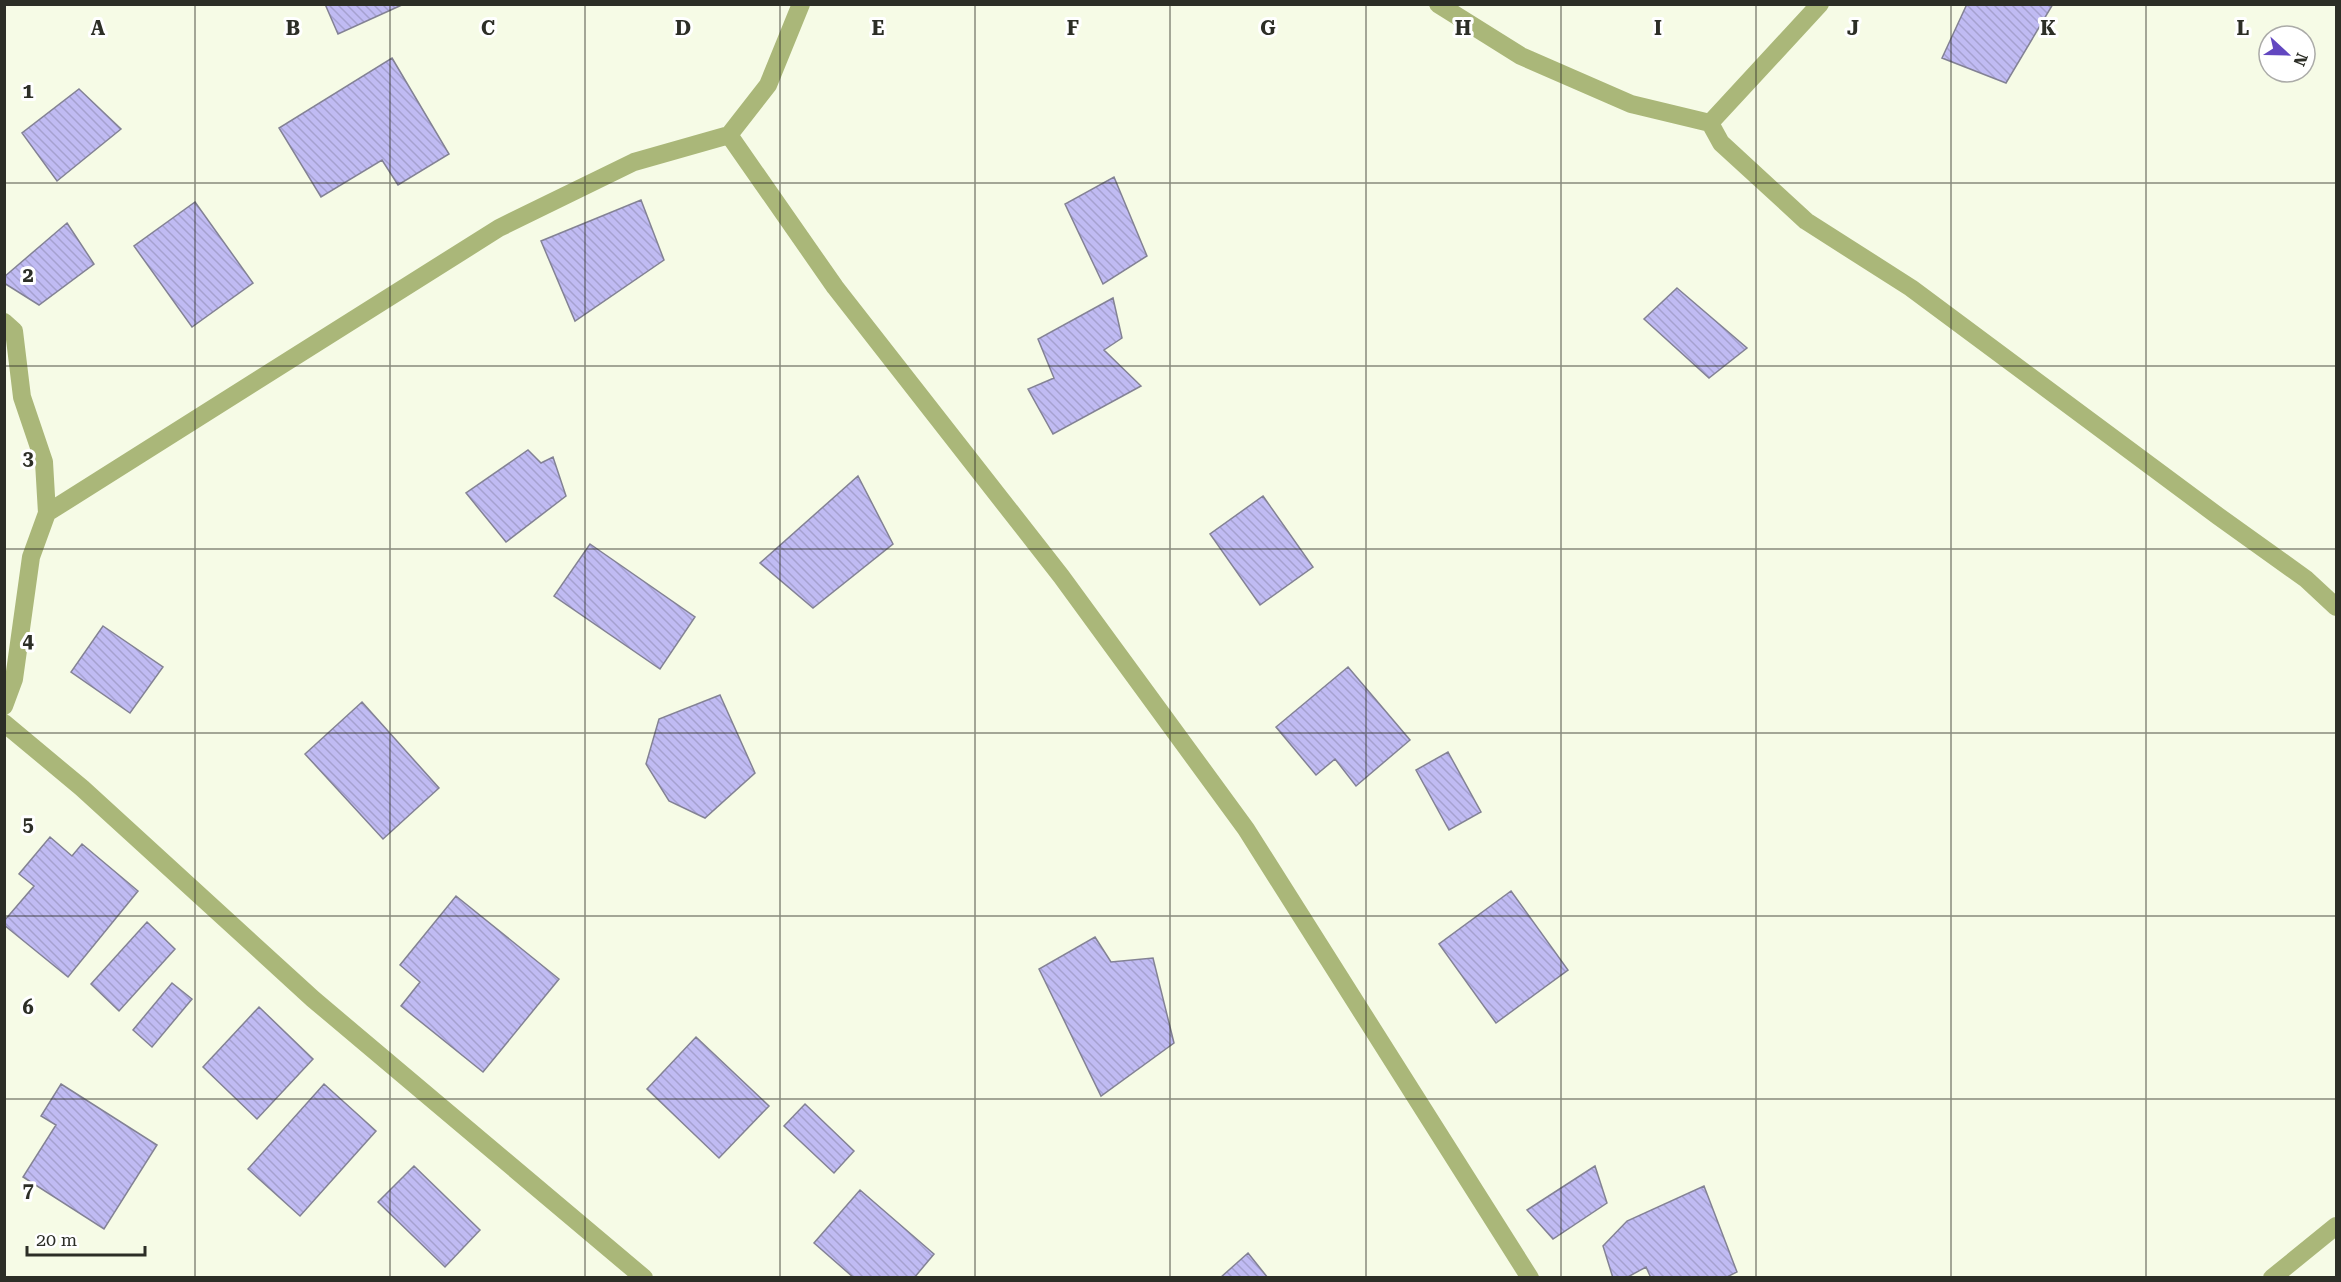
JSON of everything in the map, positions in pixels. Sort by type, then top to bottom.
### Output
[{"type":"street","points":[[47,513],[499,228],[634,162],[729,135],[768,85],[801,4]]},
{"type":"street","points":[[1438,4],[1521,56],[1630,104],[1710,123],[1721,143],[1806,220],[1911,288],[2306,579],[2337,607]]},
{"type":"street","points":[[1710,123],[1820,4]]},
{"type":"street","points":[[729,135],[835,288],[1061,576],[1246,828],[1530,1278]]},
{"type":"street","points":[[4,322],[14,331],[22,397],[44,462],[47,513],[31,556],[14,679],[4,706]]},
{"type":"street","points":[[4,723],[82,788],[313,999],[644,1278]]},
{"type":"street","points":[[2272,1278],[2337,1226]]},
{"type":"building","points":[[325,4],[404,4],[338,34]]},
{"type":"building","points":[[1967,4],[2053,4],[2006,83],[1942,58]]},
{"type":"building","points":[[392,58],[449,154],[398,185],[382,160],[321,197],[279,128]]},
{"type":"building","points":[[79,89],[121,129],[57,181],[22,133]]},
{"type":"building","points":[[1114,177],[1147,256],[1103,284],[1065,204]]},
{"type":"building","points":[[641,200],[664,260],[575,321],[541,241]]},
{"type":"building","points":[[195,202],[253,283],[192,327],[134,246]]},
{"type":"building","points":[[67,223],[94,264],[39,305],[4,283],[4,277]]},
{"type":"building","points":[[1677,288],[1747,348],[1709,378],[1644,319]]},
{"type":"building","points":[[1113,298],[1122,338],[1104,350],[1141,386],[1053,434],[1028,389],[1054,378],[1038,339]]},
{"type":"building","points":[[528,450],[541,463],[553,457],[566,496],[506,542],[466,493]]},
{"type":"building","points":[[858,476],[893,544],[813,608],[760,563]]},
{"type":"building","points":[[1263,496],[1313,567],[1260,605],[1210,534]]},
{"type":"building","points":[[590,544],[695,617],[660,669],[554,596]]},
{"type":"building","points":[[103,626],[163,667],[130,713],[71,672]]},
{"type":"building","points":[[1348,667],[1410,740],[1356,786],[1335,759],[1316,775],[1276,727]]},
{"type":"building","points":[[720,695],[755,773],[705,818],[669,801],[646,764],[659,719]]},
{"type":"building","points":[[362,702],[439,788],[383,839],[305,754]]},
{"type":"building","points":[[1448,752],[1481,812],[1449,830],[1416,770]]},
{"type":"building","points":[[50,837],[72,856],[82,844],[138,891],[68,977],[4,925],[4,921],[34,886],[19,874]]},
{"type":"building","points":[[1511,891],[1568,970],[1496,1023],[1439,944]]},
{"type":"building","points":[[456,896],[559,979],[483,1072],[401,1006],[420,982],[400,965]]},
{"type":"building","points":[[147,922],[175,949],[119,1011],[91,984]]},
{"type":"building","points":[[1095,937],[1111,962],[1153,958],[1174,1043],[1101,1096],[1039,969]]},
{"type":"building","points":[[172,983],[192,999],[152,1047],[133,1030]]},
{"type":"building","points":[[259,1007],[313,1059],[257,1119],[203,1067]]},
{"type":"building","points":[[696,1037],[769,1106],[719,1158],[647,1089]]},
{"type":"building","points":[[61,1084],[157,1145],[104,1229],[23,1177],[56,1125],[41,1116]]},
{"type":"building","points":[[324,1084],[376,1131],[300,1216],[248,1169]]},
{"type":"building","points":[[805,1104],[854,1151],[834,1173],[784,1126]]},
{"type":"building","points":[[414,1166],[480,1230],[445,1267],[378,1202]]},
{"type":"building","points":[[1595,1166],[1607,1203],[1553,1239],[1527,1210]]},
{"type":"building","points":[[1704,1186],[1737,1272],[1725,1278],[1651,1278],[1646,1267],[1626,1278],[1613,1278],[1603,1246],[1627,1221]]},
{"type":"building","points":[[860,1190],[934,1254],[914,1278],[854,1278],[814,1243]]},
{"type":"building","points":[[1248,1253],[1268,1278],[1220,1278]]}]
